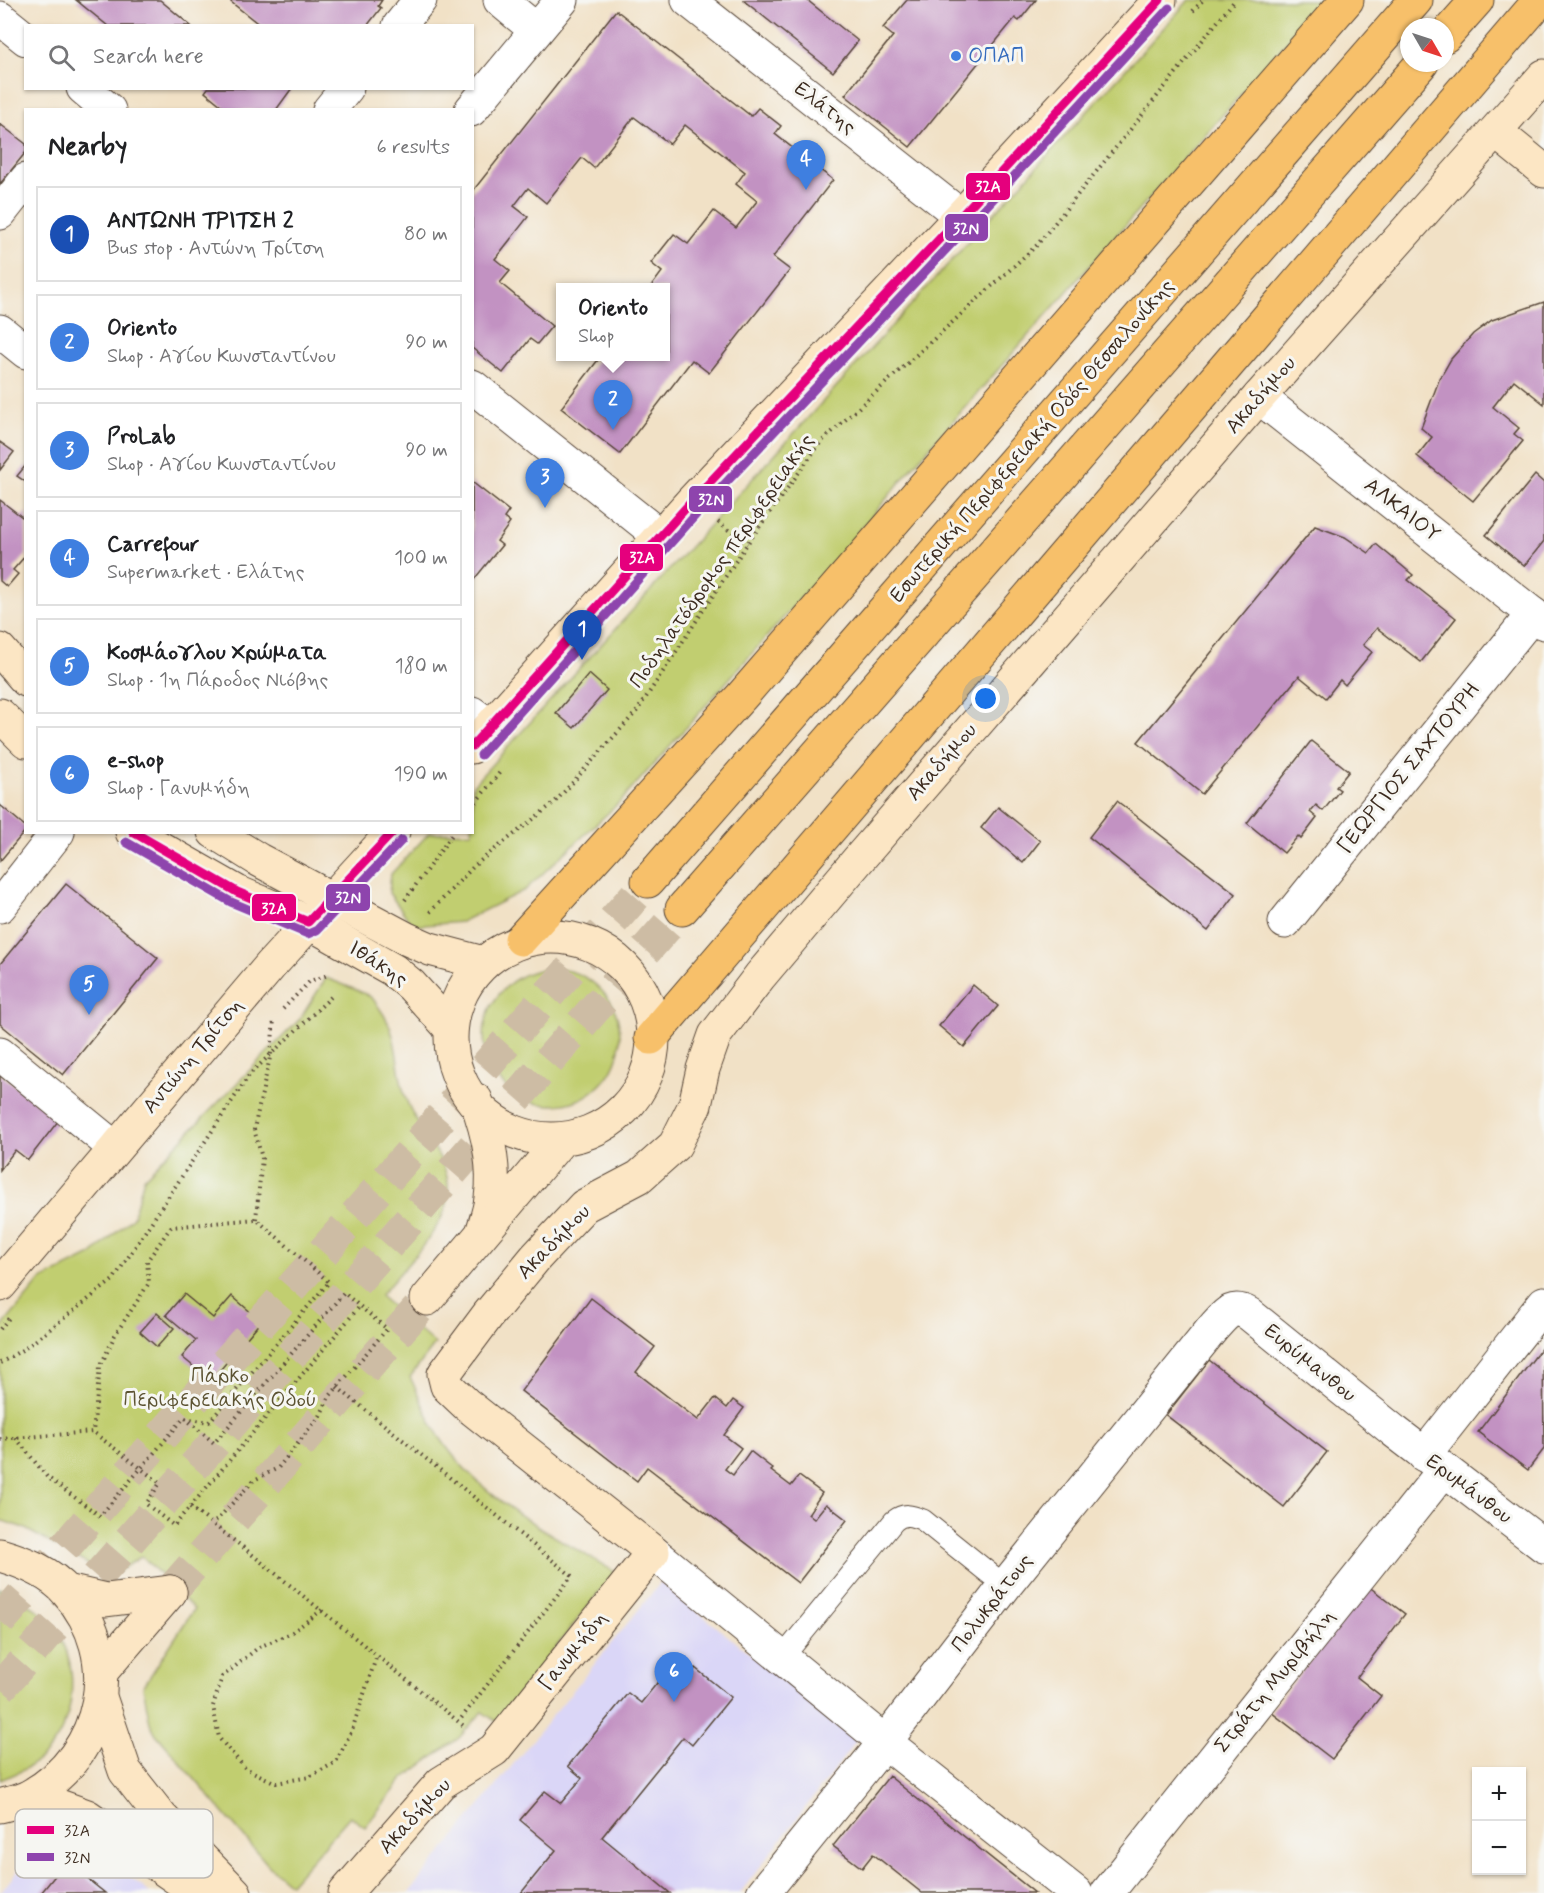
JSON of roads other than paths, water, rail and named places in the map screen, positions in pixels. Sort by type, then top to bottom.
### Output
[{"type":"highway","points":[[521,939],[741,697],[1347,0]]},
{"type":"highway","name":"Εσωτερική Περιφερειακή Οδός Θεσσαλονίκης","points":[[648,881],[1416,0]]},
{"type":"highway","points":[[1454,26],[1477,0]]},
{"type":"highway","points":[[651,1038],[1540,0]]},
{"type":"highway","points":[[682,909],[1414,72]]},
{"type":"street","points":[[401,24],[420,0]]},
{"type":"street","points":[[500,0],[536,30]]},
{"type":"street","points":[[473,108],[562,0]]},
{"type":"street","name":"Ελάτης","points":[[688,0],[961,216]]},
{"type":"street","points":[[479,729],[1161,0]]},
{"type":"street","points":[[0,18],[24,37]]},
{"type":"street","name":"Ακαδήμου","points":[[653,1552],[466,1404],[447,1386],[444,1374],[488,1315],[536,1257],[584,1206],[639,1177],[675,1145],[695,1105],[703,1069],[715,1035],[760,976],[1259,396],[1544,76]]},
{"type":"street","points":[[331,108],[344,90]]},
{"type":"street","points":[[1496,132],[1544,171]]},
{"type":"street","points":[[0,213],[24,183]]},
{"type":"street","points":[[0,331],[24,350]]},
{"type":"street","points":[[474,388],[660,536]]},
{"type":"street","name":"ΑΛΚΑΙΟΥ","points":[[1259,396],[1539,618]]},
{"type":"street","name":"ΓΕΩΡΓΙΟΣ ΣΑΧΤΟΥΡΗ","points":[[1285,922],[1539,618]]},
{"type":"street","points":[[0,715],[24,739]]},
{"type":"street","points":[[0,906],[56,834]]},
{"type":"street","name":"Ιθάκης","points":[[136,834],[237,892],[308,922],[393,970],[411,985],[451,1029]]},
{"type":"street","name":"Ιθάκης","points":[[217,834],[260,860],[430,949],[483,963]]},
{"type":"street","name":"Αντώνη Τρίτση","points":[[0,1285],[308,922],[391,834]]},
{"type":"street","points":[[476,1100],[499,1121],[518,1133],[546,1140],[589,1136],[609,1125],[639,1090],[648,1063],[651,1038],[649,1018],[640,993],[632,980],[612,959],[590,946],[567,938],[543,935],[521,939],[502,948],[469,978],[456,1000],[451,1029],[453,1058],[464,1082],[476,1100],[484,1122],[489,1147],[492,1197],[483,1233]]},
{"type":"street","points":[[0,1054],[115,1148]]},
{"type":"street","points":[[427,1299],[561,1140]]},
{"type":"street","name":"Στράτη Μυριβήλη","points":[[1107,1893],[1434,1462],[1544,1304]]},
{"type":"street","name":"Ευρύμανθου","points":[[1224,1317],[1235,1309],[1250,1314],[1394,1431]]},
{"type":"street","name":"Πολυκράτους","points":[[763,1893],[885,1742],[1005,1586],[1224,1317]]},
{"type":"street","name":"Ερυμάνθου","points":[[1394,1431],[1544,1546]]},
{"type":"street","points":[[653,1552],[885,1742],[1076,1893]]},
{"type":"street","name":"Γανυμήδη","points":[[494,1750],[653,1552]]},
{"type":"street","points":[[0,1555],[25,1562],[55,1580],[79,1607],[91,1629],[98,1653],[101,1684],[125,1771],[154,1809]]},
{"type":"street","points":[[0,1806],[31,1796],[61,1774],[80,1751],[93,1725],[101,1684],[170,1592],[106,1600],[67,1591]]},
{"type":"street","name":"Ακαδήμου","points":[[345,1893],[441,1783],[494,1750]]},
{"type":"street","points":[[31,1796],[67,1809]]},
{"type":"street","points":[[213,1871],[235,1893]]},
{"type":"street","points":[[176,1878],[198,1893]]},
{"type":"lane","points":[[782,1658],[900,1516],[909,1515],[922,1520],[1005,1586]]},
{"type":"tunnel","points":[[0,1621],[648,881]]},
{"type":"tunnel","points":[[0,1688],[682,909]]},
{"type":"tunnel","points":[[170,1592],[427,1299]]},
{"type":"place","name":"ΟΠΑΠ","points":[[956,56]]},
{"type":"place","name":"Carrefour","points":[[806,190]]},
{"type":"place","name":"Oriento","points":[[613,430]]},
{"type":"place","name":"ProLab","points":[[545,508]]},
{"type":"place","name":"ΑΝΤΩΝΗ ΤΡΙΤΣΗ 2","points":[[582,660]]},
{"type":"place","name":"Κοσμάογλου Χρώματα","points":[[89,1015]]},
{"type":"place","name":"e-shop","points":[[674,1702]]},
{"type":"park label","name":"Πάρκο Περιφερειακής Οδού","points":[[220,1388]]}]
